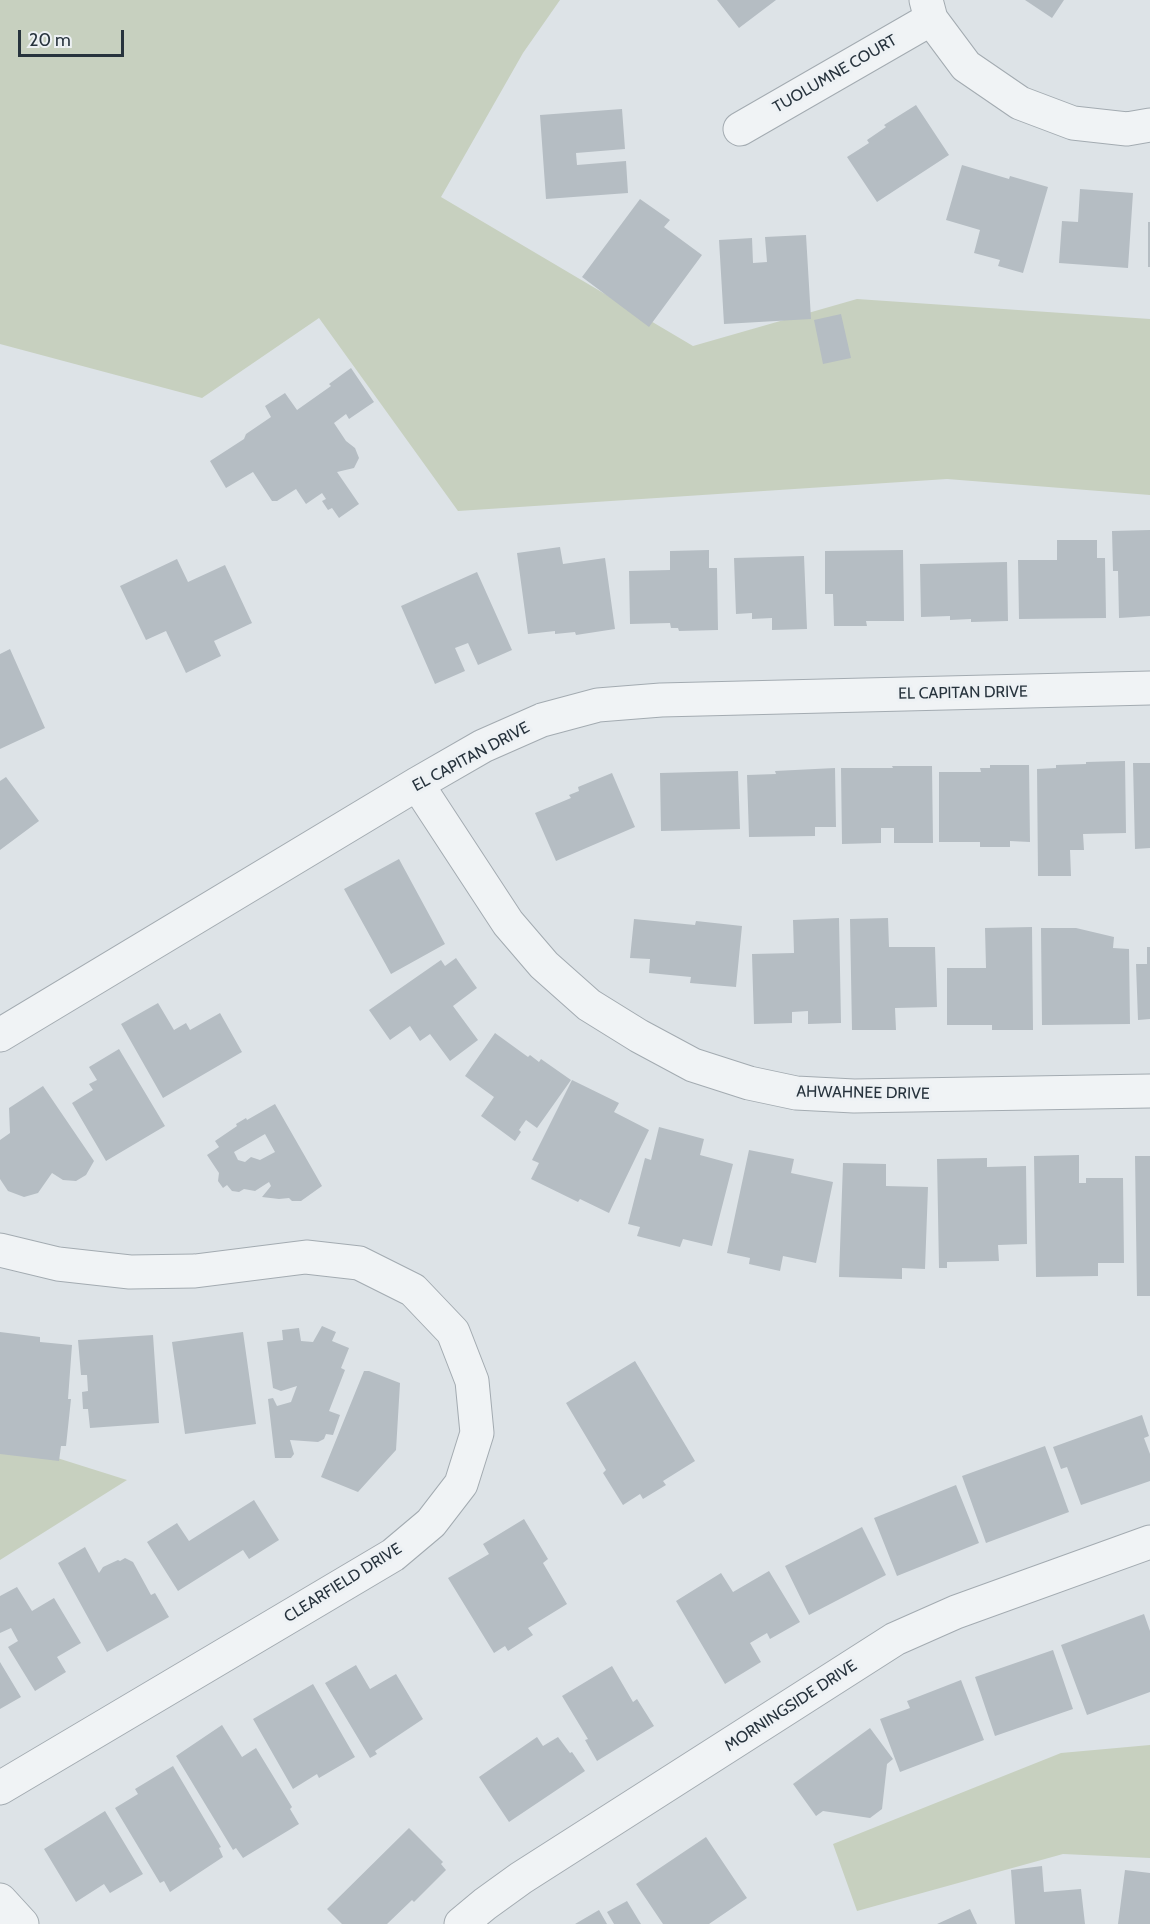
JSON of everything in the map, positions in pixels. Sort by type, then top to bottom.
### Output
[{"type":"street","points":[[928,9],[966,66],[1020,103],[1073,123],[1127,129],[1150,125]]},
{"type":"street","name":"TUOLUMNE COURT","points":[[740,129],[928,9]]},
{"type":"street","name":"EL CAPITAN DRIVE","points":[[0,1035],[417,784],[483,746],[542,720],[598,705],[661,700],[1150,688]]},
{"type":"street","name":"AHWAHNEE DRIVE","points":[[417,784],[508,923],[544,965],[589,1005],[639,1036],[693,1065],[749,1083],[807,1094],[854,1096],[1150,1091]]},
{"type":"street","name":"CLEARFIELD DRIVE","points":[[0,1250],[58,1264],[130,1272],[195,1271],[306,1257],[359,1263],[412,1290],[453,1332],[472,1381],[477,1433],[460,1484],[431,1523],[393,1555],[0,1788]]},
{"type":"street","name":"MORNINGSIDE DRIVE","points":[[461,1924],[521,1878],[896,1639],[956,1612],[1150,1542]]},
{"type":"street","points":[[0,1900],[22,1924]]},
{"type":"green space","points":[[0,0],[560,0],[523,53],[441,197],[693,346],[857,299],[1150,319],[1150,495],[947,479],[458,511],[319,318],[202,398],[0,344]]},
{"type":"green space","points":[[0,1440],[127,1480],[0,1560]]},
{"type":"green space","points":[[1150,1745],[1150,1858],[1063,1854],[857,1911],[833,1844],[1061,1753]]},
{"type":"building","points":[[717,0],[776,0],[739,28]]},
{"type":"building","points":[[1025,0],[1064,0],[1052,18]]},
{"type":"building","points":[[916,105],[949,155],[877,202],[847,157],[869,143],[867,140],[886,127],[884,125]]},
{"type":"building","points":[[622,109],[625,149],[576,153],[577,165],[626,161],[628,193],[546,199],[540,115]]},
{"type":"building","points":[[962,165],[1009,179],[1010,176],[1048,187],[1023,273],[998,266],[1000,260],[974,253],[980,230],[946,220]]},
{"type":"building","points":[[1080,189],[1133,193],[1128,268],[1059,263],[1062,221],[1078,222]]},
{"type":"building","points":[[640,199],[670,220],[664,227],[702,255],[649,327],[582,277]]},
{"type":"building","points":[[1148,222],[1150,222],[1150,267],[1148,267]]},
{"type":"building","points":[[806,235],[811,319],[724,324],[719,240],[752,238],[753,263],[767,262],[765,237]]},
{"type":"building","points":[[841,314],[851,358],[823,364],[814,320]]},
{"type":"building","points":[[351,368],[374,402],[349,419],[346,414],[334,423],[346,441],[355,448],[359,458],[354,468],[337,472],[359,504],[339,518],[332,508],[328,510],[322,501],[326,499],[322,493],[306,504],[296,489],[277,501],[272,501],[253,472],[226,488],[210,461],[244,439],[246,434],[271,417],[265,406],[285,393],[297,410],[331,386],[329,384]]},
{"type":"building","points":[[1150,530],[1150,616],[1119,618],[1118,571],[1113,571],[1112,531]]},
{"type":"building","points":[[1057,540],[1097,540],[1097,558],[1105,558],[1106,618],[1019,619],[1018,560],[1057,560]]},
{"type":"building","points":[[560,547],[563,564],[605,558],[615,629],[576,635],[575,632],[555,634],[555,631],[528,634],[517,553]]},
{"type":"building","points":[[709,550],[709,568],[717,568],[718,630],[679,631],[678,628],[671,628],[670,623],[630,624],[629,571],[670,570],[670,551]]},
{"type":"building","points":[[903,550],[904,621],[866,621],[867,626],[834,626],[833,594],[825,594],[825,551]]},
{"type":"building","points":[[804,556],[807,629],[772,630],[772,618],[752,619],[752,613],[736,614],[734,558]]},
{"type":"building","points":[[177,559],[188,582],[225,565],[252,623],[214,641],[221,656],[186,673],[166,631],[146,640],[120,586]]},
{"type":"building","points":[[1007,562],[1008,621],[971,622],[971,619],[950,620],[950,616],[921,617],[920,564]]},
{"type":"building","points":[[477,572],[512,650],[478,665],[468,643],[455,648],[465,671],[435,684],[401,606]]},
{"type":"building","points":[[10,649],[45,728],[0,749],[0,654]]},
{"type":"building","points":[[1125,761],[1126,833],[1083,834],[1084,850],[1070,850],[1071,876],[1038,876],[1037,769],[1056,768],[1056,765],[1086,764],[1086,762]]},
{"type":"building","points":[[1133,763],[1150,763],[1150,848],[1135,849]]},
{"type":"building","points":[[990,765],[1029,765],[1030,842],[1010,841],[1010,847],[980,847],[980,842],[939,842],[939,772],[981,772],[980,768],[990,768]]},
{"type":"building","points":[[892,766],[932,766],[933,843],[894,843],[894,828],[881,828],[881,843],[842,844],[841,768],[893,768]]},
{"type":"building","points":[[835,768],[836,827],[815,827],[815,836],[749,837],[747,775]]},
{"type":"building","points":[[738,771],[740,829],[661,831],[660,773]]},
{"type":"building","points":[[612,773],[635,827],[556,861],[535,813],[571,798],[569,795],[579,791],[578,787]]},
{"type":"building","points":[[6,777],[39,821],[0,850],[0,781]]},
{"type":"building","points":[[399,859],[445,944],[391,974],[344,889]]},
{"type":"building","points":[[839,918],[841,1023],[808,1024],[808,1011],[792,1012],[792,1023],[754,1024],[752,954],[794,953],[793,920]]},
{"type":"building","points":[[888,918],[889,947],[935,947],[937,1007],[895,1008],[896,1030],[852,1030],[850,919]]},
{"type":"building","points":[[634,919],[695,925],[696,921],[742,926],[736,987],[690,983],[691,977],[649,973],[650,959],[630,958]]},
{"type":"building","points":[[1032,927],[1033,1030],[992,1030],[992,1025],[947,1025],[947,968],[986,968],[985,928]]},
{"type":"building","points":[[1041,928],[1076,928],[1114,937],[1113,948],[1129,949],[1130,1024],[1042,1025]]},
{"type":"building","points":[[1147,947],[1150,947],[1150,1019],[1138,1020],[1136,964],[1147,964]]},
{"type":"building","points":[[456,958],[477,988],[453,1006],[478,1040],[450,1061],[430,1034],[420,1041],[410,1026],[390,1040],[369,1010],[441,960],[445,966]]},
{"type":"building","points":[[158,1003],[174,1030],[186,1023],[190,1030],[220,1013],[242,1052],[163,1098],[121,1024]]},
{"type":"building","points":[[495,1033],[528,1057],[530,1055],[539,1062],[541,1059],[571,1080],[537,1128],[526,1120],[515,1141],[481,1116],[494,1097],[465,1076]]},
{"type":"building","points":[[119,1049],[165,1126],[106,1161],[72,1103],[93,1090],[89,1084],[97,1080],[89,1067]]},
{"type":"building","points":[[572,1080],[619,1103],[614,1112],[649,1130],[609,1213],[580,1199],[578,1202],[531,1179],[539,1163],[532,1160]]},
{"type":"building","points":[[43,1086],[94,1161],[86,1175],[76,1181],[63,1180],[52,1173],[38,1193],[24,1197],[8,1191],[0,1179],[0,1140],[10,1133],[9,1108]]},
{"type":"building","points":[[275,1104],[322,1186],[301,1201],[262,1197],[271,1186],[269,1182],[255,1191],[244,1189],[239,1192],[232,1191],[227,1185],[223,1188],[218,1181],[219,1173],[207,1155],[219,1147],[215,1141],[237,1126],[236,1124],[246,1118],[247,1120]],"holes":[[[265,1134],[275,1152],[260,1160],[251,1157],[245,1162],[238,1160],[234,1152]]]},
{"type":"building","points":[[659,1127],[704,1139],[700,1155],[733,1164],[712,1246],[683,1239],[680,1247],[637,1236],[640,1227],[628,1224],[645,1158],[651,1160]]},
{"type":"building","points":[[749,1150],[794,1159],[791,1173],[833,1182],[816,1263],[783,1256],[780,1271],[749,1264],[750,1258],[727,1253]]},
{"type":"building","points":[[1079,1155],[1079,1183],[1086,1183],[1086,1178],[1123,1178],[1124,1263],[1098,1263],[1098,1276],[1036,1277],[1034,1156]]},
{"type":"building","points":[[1135,1156],[1150,1156],[1150,1296],[1137,1296]]},
{"type":"building","points":[[987,1158],[987,1167],[1026,1166],[1027,1244],[998,1245],[999,1261],[947,1262],[947,1268],[939,1268],[937,1159]]},
{"type":"building","points":[[843,1163],[886,1164],[886,1186],[928,1187],[925,1269],[902,1268],[902,1279],[839,1277]]},
{"type":"building","points":[[322,1326],[336,1332],[332,1341],[349,1348],[341,1368],[345,1370],[329,1411],[340,1415],[333,1435],[326,1434],[324,1439],[318,1442],[290,1440],[294,1454],[291,1458],[275,1458],[268,1399],[273,1398],[277,1406],[291,1402],[297,1386],[281,1391],[273,1388],[267,1342],[283,1340],[282,1330],[299,1328],[301,1341],[313,1342]]},
{"type":"building","points":[[0,1332],[40,1337],[40,1342],[72,1345],[68,1399],[71,1399],[66,1446],[61,1446],[59,1461],[0,1454]]},
{"type":"building","points":[[243,1332],[256,1424],[185,1434],[172,1342]]},
{"type":"building","points":[[153,1335],[159,1423],[90,1428],[88,1409],[83,1409],[82,1392],[88,1391],[87,1375],[81,1375],[78,1340]]},
{"type":"building","points":[[635,1361],[695,1461],[663,1481],[666,1485],[643,1499],[640,1494],[623,1505],[603,1473],[606,1470],[566,1403]]},
{"type":"building","points":[[364,1371],[400,1383],[396,1450],[358,1492],[321,1477]]},
{"type":"building","points":[[1142,1415],[1149,1436],[1144,1438],[1150,1454],[1150,1481],[1081,1505],[1067,1467],[1061,1469],[1053,1447]]},
{"type":"building","points":[[1045,1446],[1069,1512],[986,1543],[962,1476]]},
{"type":"building","points":[[956,1485],[979,1543],[897,1576],[874,1518]]},
{"type":"building","points":[[254,1500],[279,1540],[249,1559],[243,1550],[178,1591],[147,1542],[177,1523],[189,1541]]},
{"type":"building","points":[[524,1519],[548,1559],[543,1563],[567,1604],[528,1628],[533,1635],[508,1651],[505,1646],[494,1653],[448,1578],[489,1554],[483,1544]]},
{"type":"building","points":[[862,1527],[886,1575],[809,1615],[785,1566]]},
{"type":"building","points":[[85,1547],[99,1573],[103,1567],[118,1560],[125,1558],[133,1562],[151,1595],[155,1593],[169,1617],[107,1652],[58,1563]]},
{"type":"building","points":[[769,1571],[800,1622],[770,1639],[767,1633],[750,1643],[761,1662],[725,1684],[676,1601],[721,1573],[733,1592]]},
{"type":"building","points":[[17,1587],[32,1611],[54,1598],[81,1643],[57,1657],[66,1672],[35,1691],[8,1647],[18,1641],[11,1628],[0,1633],[0,1596]]},
{"type":"building","points":[[1144,1614],[1150,1631],[1150,1692],[1087,1715],[1061,1645]]},
{"type":"building","points":[[1053,1650],[1073,1709],[995,1736],[975,1677]]},
{"type":"building","points":[[0,1662],[21,1697],[0,1709]]},
{"type":"building","points":[[356,1665],[370,1689],[396,1674],[423,1719],[375,1751],[377,1754],[370,1758],[325,1683]]},
{"type":"building","points":[[612,1666],[633,1702],[637,1699],[654,1726],[597,1761],[585,1740],[588,1739],[562,1696]]},
{"type":"building","points":[[961,1680],[984,1740],[900,1772],[880,1719],[910,1708],[907,1701]]},
{"type":"building","points":[[313,1684],[355,1757],[319,1778],[317,1774],[293,1789],[253,1719]]},
{"type":"building","points":[[222,1725],[242,1757],[256,1748],[292,1807],[290,1809],[299,1824],[243,1858],[236,1848],[233,1850],[176,1756]]},
{"type":"building","points":[[870,1728],[893,1759],[887,1764],[882,1809],[870,1818],[823,1811],[816,1816],[793,1784]]},
{"type":"building","points":[[537,1737],[543,1746],[558,1737],[585,1771],[509,1822],[479,1777]]},
{"type":"building","points":[[173,1766],[221,1847],[219,1848],[223,1857],[170,1892],[164,1881],[160,1883],[115,1808],[138,1794],[135,1789]]},
{"type":"building","points":[[105,1811],[143,1874],[110,1893],[104,1884],[76,1902],[44,1849]]},
{"type":"building","points":[[409,1828],[443,1862],[441,1864],[446,1870],[414,1902],[412,1900],[387,1924],[342,1924],[327,1909]]},
{"type":"building","points":[[706,1837],[747,1898],[709,1924],[663,1924],[636,1884]]},
{"type":"building","points":[[1042,1866],[1044,1892],[1081,1889],[1085,1924],[1015,1924],[1011,1870]]},
{"type":"building","points":[[1125,1870],[1150,1873],[1150,1924],[1118,1924]]},
{"type":"building","points":[[627,1901],[641,1924],[614,1924],[607,1912]]},
{"type":"building","points":[[970,1909],[977,1924],[937,1924]]},
{"type":"building","points":[[599,1910],[607,1924],[575,1924]]}]
